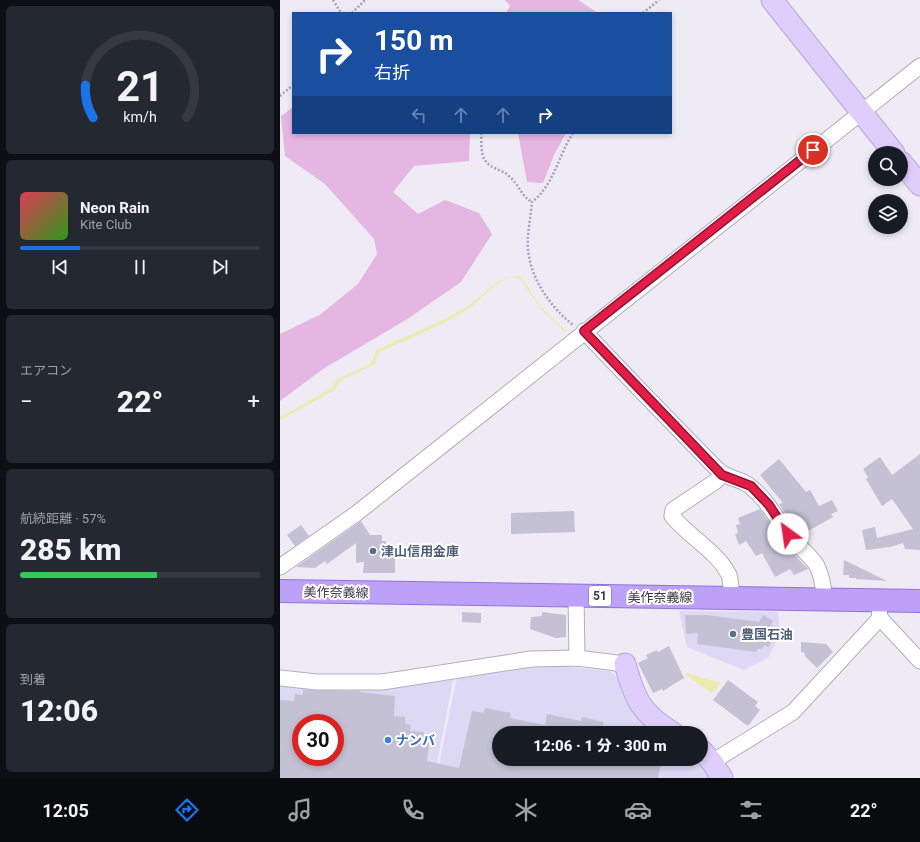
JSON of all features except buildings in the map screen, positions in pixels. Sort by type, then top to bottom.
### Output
[{"type":"main road","name":"美作奈義線","points":[[280,591],[824,599],[879,609],[920,601]]},
{"type":"street","points":[[772,0],[888,146]]},
{"type":"street","points":[[280,567],[357,513],[584,331],[920,66]]},
{"type":"street","points":[[908,170],[920,185]]},
{"type":"street","points":[[584,331],[722,475],[751,486],[769,505],[788,534],[810,556],[817,567],[823,583],[824,599]]},
{"type":"street","points":[[722,475],[716,481],[673,510],[672,516],[679,525],[720,562],[730,577],[732,597]]},
{"type":"street","points":[[576,596],[577,658]]},
{"type":"street","points":[[712,763],[793,712],[879,609],[920,661]]},
{"type":"street","points":[[280,678],[317,682],[382,682],[531,659],[577,658],[625,664],[632,691],[642,708],[662,726]]},
{"type":"path","points":[[333,0],[340,12]]},
{"type":"path","points":[[353,12],[364,0]]},
{"type":"path","points":[[644,12],[659,0]]},
{"type":"path","points":[[280,96],[292,87]]},
{"type":"path","points":[[481,134],[484,159],[491,167],[505,172],[526,199],[532,202]]},
{"type":"path","points":[[572,134],[565,145],[549,184],[540,196],[532,202],[528,243],[529,256],[537,281],[549,302],[561,315],[584,331]]},
{"type":"shaded area","points":[[505,0],[578,0],[596,12],[507,12],[510,6]]},
{"type":"shaded area","points":[[292,108],[292,134],[470,134],[469,161],[414,166],[393,192],[418,214],[445,200],[479,213],[492,234],[461,282],[409,318],[323,369],[280,401],[280,334],[321,314],[358,284],[377,254],[374,239],[325,184],[285,156],[281,116]]},
{"type":"shaded area","points":[[518,134],[565,134],[554,155],[543,183],[527,182]]},
{"type":"shaded area","points":[[518,276],[522,278],[541,307],[566,331],[565,332],[541,309],[521,280],[509,278],[488,291],[462,313],[378,353],[375,364],[341,380],[333,391],[280,420],[280,417],[331,389],[339,378],[371,364],[376,351],[465,308],[502,280],[510,277]]},
{"type":"shaded area","points":[[679,611],[778,612],[780,633],[768,658],[744,670],[687,647]]},
{"type":"shaded area","points":[[550,665],[610,671],[619,679],[621,690],[626,701],[637,716],[649,726],[492,726],[492,766],[704,766],[714,778],[436,778],[457,678],[517,667]]},
{"type":"shaded area","points":[[687,673],[721,683],[712,693],[686,675]]},
{"type":"shaded area","name":"ナンバ","points":[[453,680],[434,778],[280,778],[280,686],[378,689]]},
{"type":"place","name":"津山信用金庫","points":[[373,551]]},
{"type":"place","name":"豊国石油","points":[[733,634]]},
{"type":"place","name":"ナンバ","points":[[388,740]]},
{"type":"route","points":[[788,534],[769,505],[751,486],[722,475],[656,408],[584,331],[813,150]]}]
